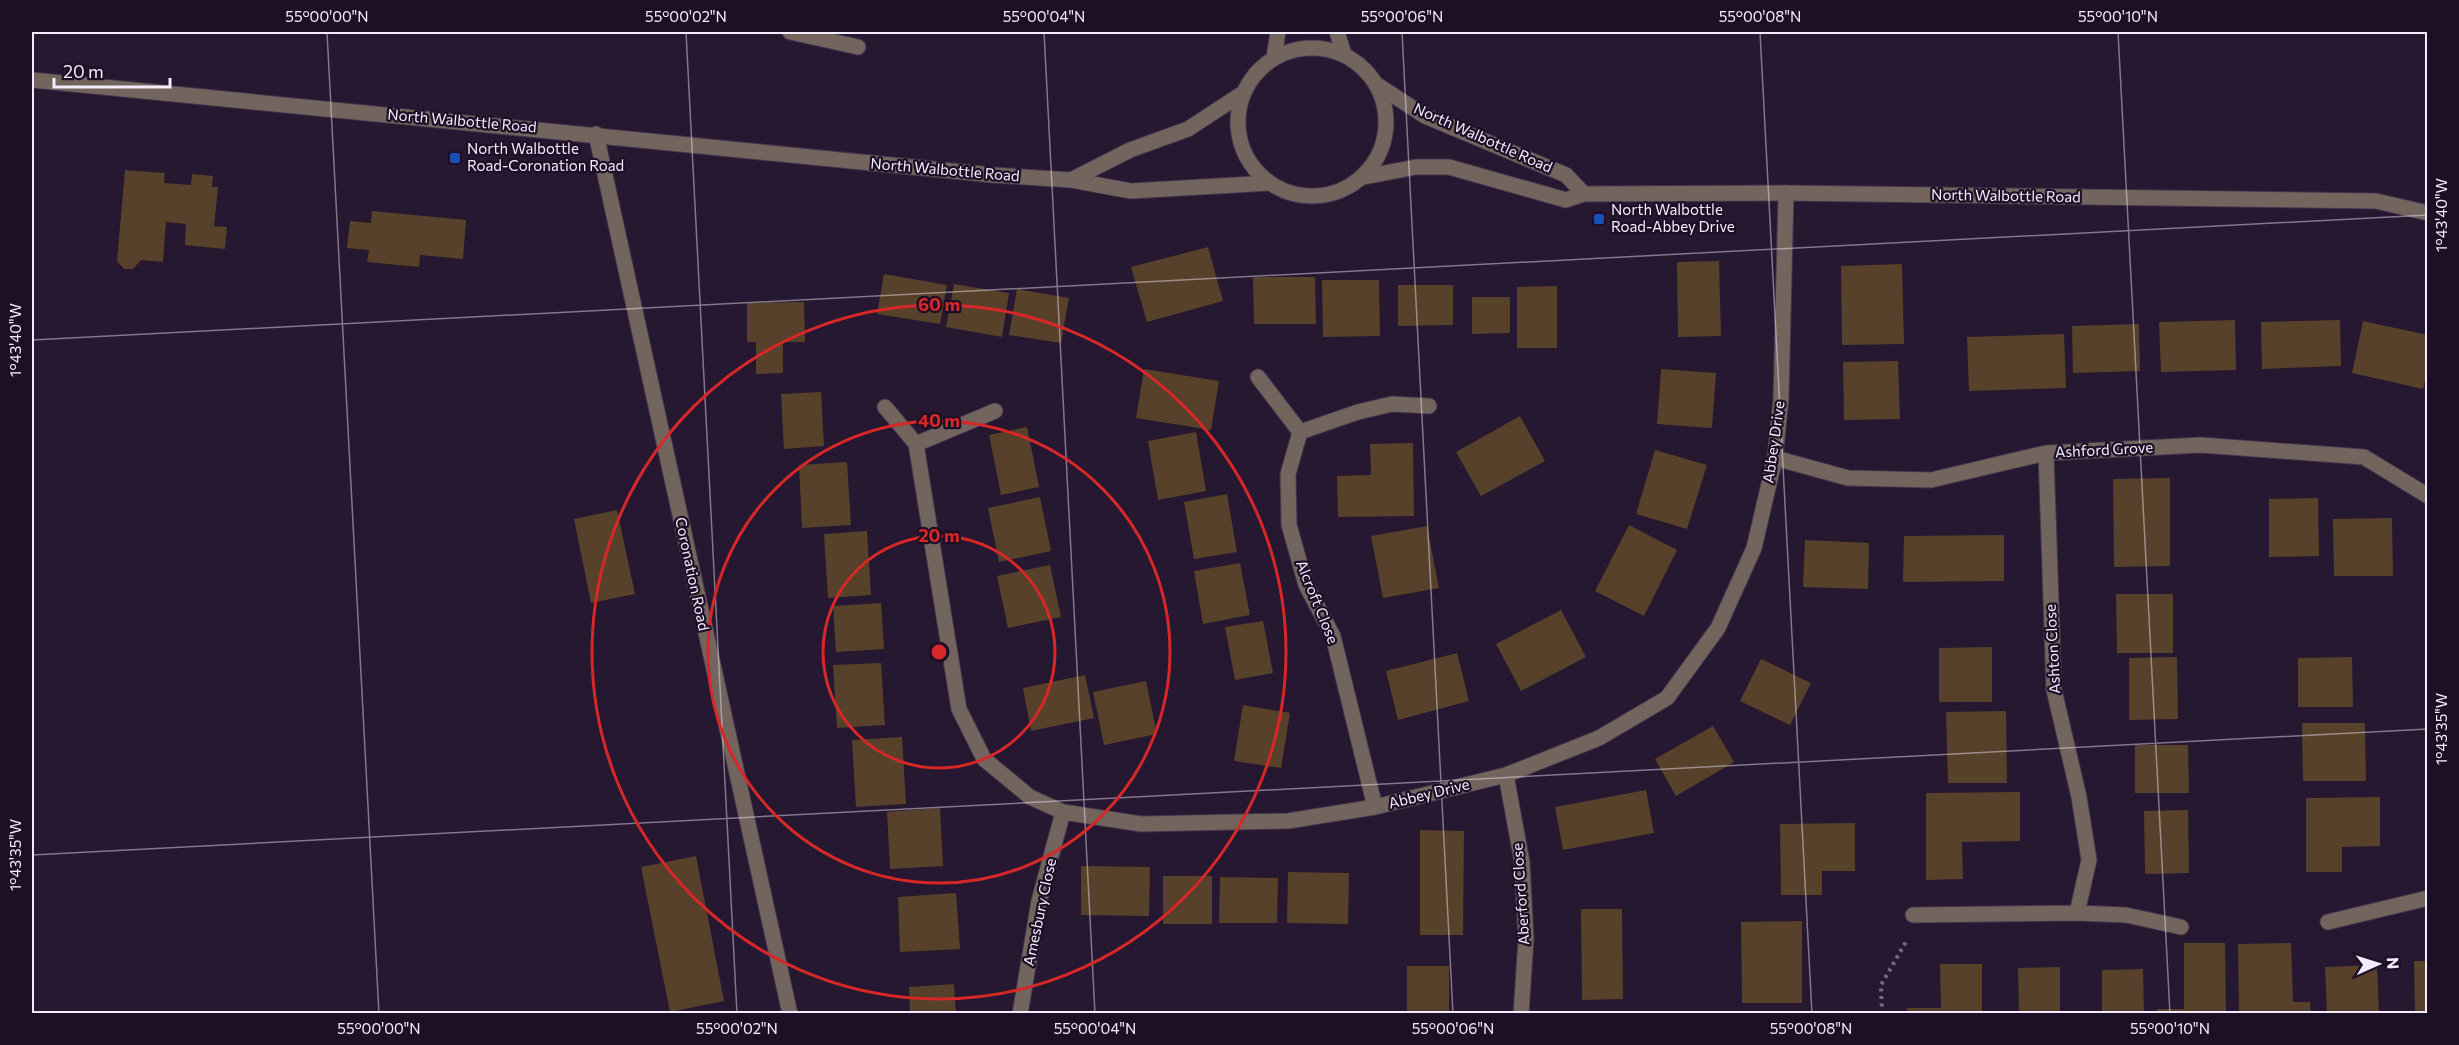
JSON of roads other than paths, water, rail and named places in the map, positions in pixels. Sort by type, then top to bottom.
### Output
[{"type":"street","points":[[790,32],[858,47]]},
{"type":"street","points":[[1274,57],[1278,32]]},
{"type":"street","points":[[1337,32],[1344,54]]},
{"type":"street","name":"North Walbottle Road","points":[[1321,47],[1344,54],[1364,67],[1378,86],[1386,109],[1387,133],[1379,156],[1364,177],[1343,191],[1318,197],[1293,194],[1269,183],[1251,165],[1240,142],[1238,117],[1243,93],[1255,73],[1274,57],[1297,48],[1321,47]]},
{"type":"street","name":"North Walbottle Road","points":[[32,80],[993,175],[1071,180],[1131,191],[1269,183]]},
{"type":"street","name":"North Walbottle Road","points":[[1378,86],[1425,116],[1566,174],[1584,194]]},
{"type":"street","name":"North Walbottle Road","points":[[1071,180],[1130,150],[1188,129],[1243,93]]},
{"type":"street","name":"Coronation Road","points":[[596,134],[790,1014]]},
{"type":"street","name":"North Walbottle Road","points":[[1364,177],[1416,167],[1449,167],[1566,200],[1584,194],[1786,193],[2376,201],[2427,213]]},
{"type":"street","name":"Abbey Drive","points":[[916,444],[959,708],[984,759],[1030,797],[1063,812],[1153,824],[1288,821],[1375,807],[1506,775],[1599,738],[1666,698],[1718,628],[1750,558],[1774,458],[1781,399],[1786,193]]},
{"type":"street","points":[[1258,377],[1300,432],[1358,412],[1392,404],[1430,406]]},
{"type":"street","points":[[885,407],[916,444],[994,411]]},
{"type":"street","name":"Alcroft Close","points":[[1300,432],[1288,474],[1289,525],[1306,585],[1333,636],[1375,807]]},
{"type":"street","name":"Ashford Grove","points":[[1774,458],[1848,478],[1931,480],[2046,453],[2201,445],[2364,457],[2427,496]]},
{"type":"street","name":"Ashton Close","points":[[2046,453],[2054,690],[2079,797],[2089,860],[2077,913]]},
{"type":"street","name":"Aberford Close","points":[[1506,775],[1522,862],[1526,939],[1521,1014]]},
{"type":"street","name":"Amesbury Close","points":[[1020,1014],[1039,901],[1063,812]]},
{"type":"street","points":[[2328,922],[2427,898]]},
{"type":"street","points":[[1912,915],[2077,913],[2126,915],[2181,927]]},
{"type":"place","name":"North Walbottle Road-Coronation Road","points":[[455,158]]},
{"type":"place","name":"North Walbottle Road-Abbey Drive","points":[[1599,219]]}]
